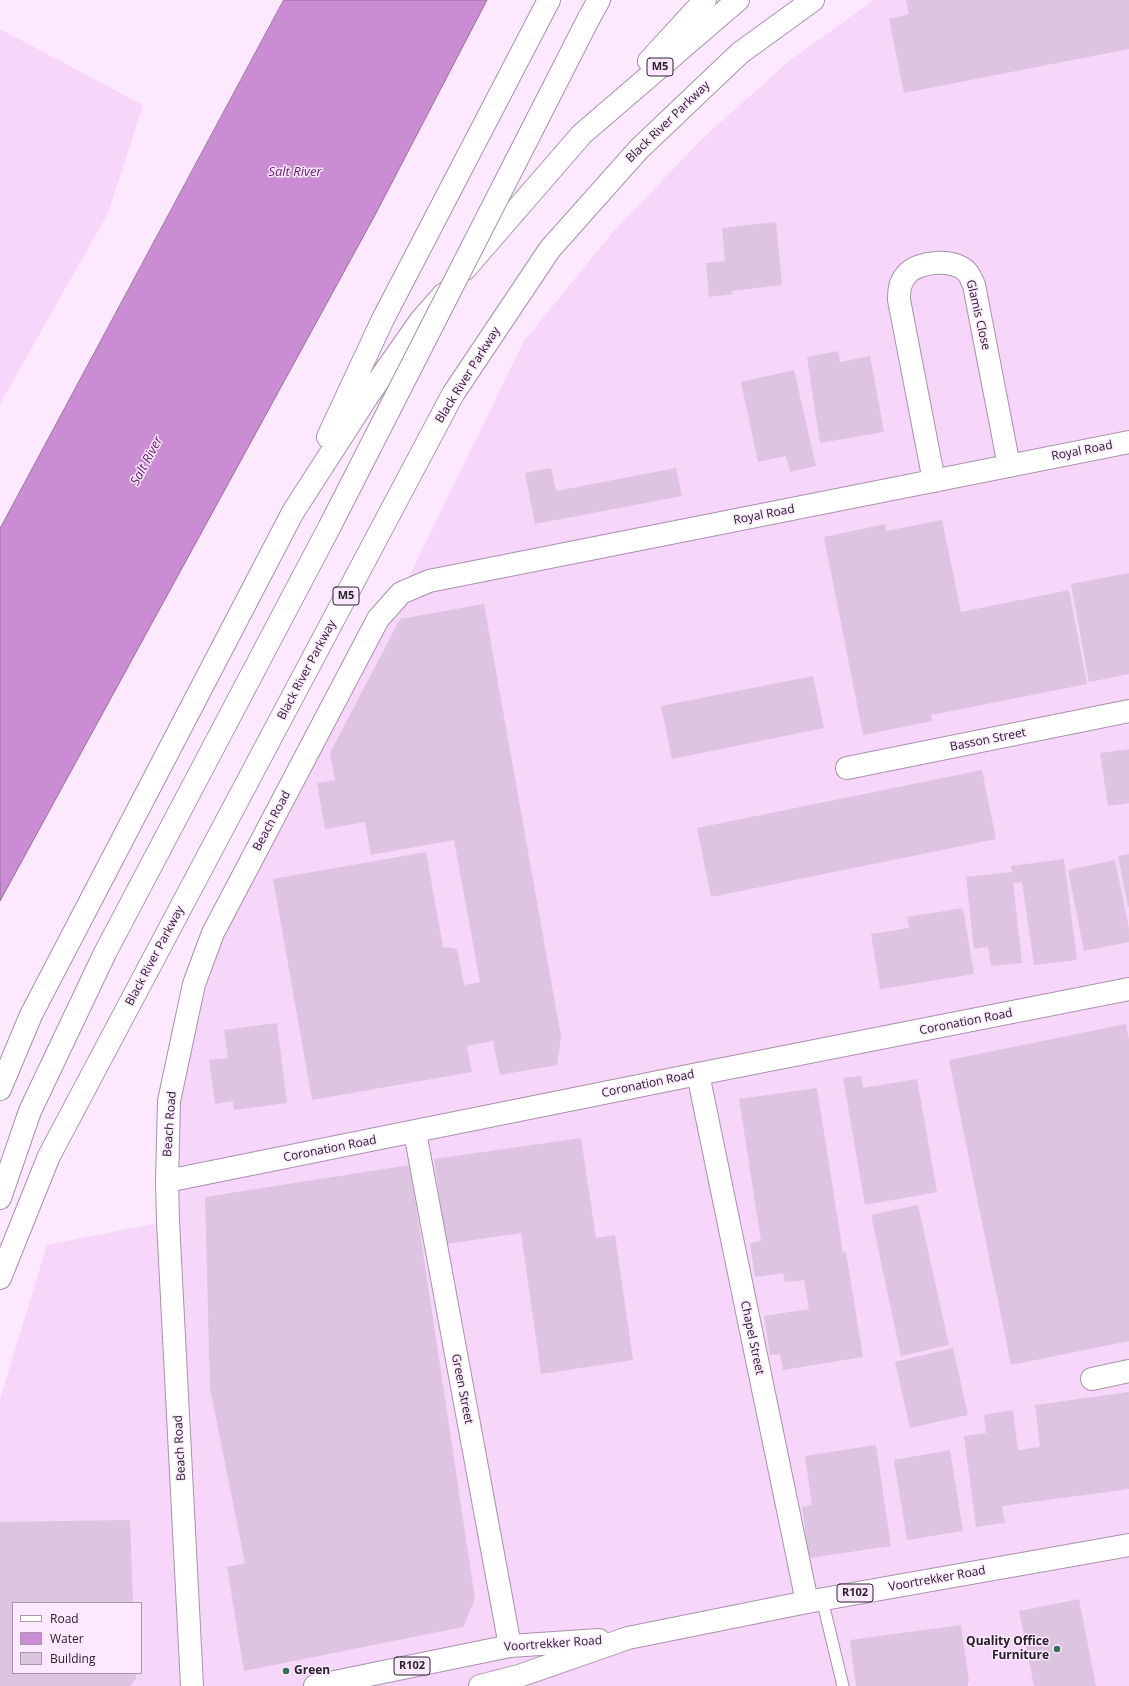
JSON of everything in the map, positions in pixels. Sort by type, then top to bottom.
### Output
[{"type":"main road","points":[[293,512],[383,319],[549,0]]},
{"type":"main road","points":[[0,1198],[30,1111],[105,953],[330,526],[599,0]]},
{"type":"main road","points":[[582,134],[705,0]]},
{"type":"main road","name":"M5","points":[[0,1089],[31,1014],[293,512],[368,397],[422,320],[582,134],[738,0]]},
{"type":"main road","name":"Black River Parkway","points":[[0,1278],[49,1156],[453,394],[550,249],[639,149],[740,53],[813,0]]},
{"type":"main road","name":"Glamis Close","points":[[934,481],[899,300],[900,285],[908,273],[922,266],[940,262],[954,263],[967,272],[974,286],[1009,466]]},
{"type":"main road","name":"Royal Road","points":[[401,593],[429,581],[1129,442]]},
{"type":"main road","name":"Beach Road","points":[[192,1686],[167,1181],[169,1101],[194,984],[213,933],[378,619],[401,593]]},
{"type":"main road","name":"Basson Street","points":[[847,768],[1129,712]]},
{"type":"main road","name":"Coronation Road","points":[[167,1181],[1129,989]]},
{"type":"main road","name":"Chapel Street","points":[[698,1074],[815,1600]]},
{"type":"main road","name":"Green Street","points":[[415,1132],[510,1646]]},
{"type":"main road","points":[[1092,1379],[1129,1372]]},
{"type":"main road","name":"Voortrekker Road","points":[[315,1686],[510,1646],[628,1638],[815,1600],[1129,1545]]},
{"type":"main road","name":"Voortrekker Road","points":[[480,1686],[519,1676],[628,1638]]},
{"type":"lane","points":[[815,1600],[843,1686]]},
{"type":"shaded area","points":[[874,0],[1129,0],[1129,1686],[0,1686],[0,1399],[47,1245],[168,1221],[167,1181],[194,984],[401,593],[524,341],[613,232],[703,138],[789,61]]},
{"type":"shaded area","points":[[0,29],[143,105],[108,213],[0,404]]},
{"type":"water","name":"Salt River","points":[[284,0],[487,0],[375,215],[0,901],[0,529]]},
{"type":"building","points":[[906,0],[1129,0],[1129,49],[904,93],[889,19],[909,14]]},
{"type":"building","points":[[776,222],[782,285],[732,291],[733,294],[709,297],[706,263],[725,261],[722,228]]},
{"type":"building","points":[[838,351],[840,362],[870,356],[884,432],[820,443],[807,357]]},
{"type":"building","points":[[794,370],[816,466],[790,472],[786,456],[758,462],[741,382]]},
{"type":"building","points":[[551,468],[556,491],[676,468],[682,496],[535,524],[525,473]]},
{"type":"building","points":[[942,520],[961,612],[1069,590],[1087,684],[931,715],[932,721],[863,735],[824,537],[885,524],[886,531]]},
{"type":"building","points":[[1129,573],[1129,674],[1089,682],[1071,584]]},
{"type":"building","points":[[484,604],[561,1037],[557,1065],[500,1075],[493,1041],[467,1046],[472,1072],[312,1100],[273,879],[426,852],[443,947],[457,949],[464,985],[480,982],[454,840],[371,855],[365,822],[325,829],[317,783],[335,780],[330,753],[400,619]]},
{"type":"building","points":[[813,676],[824,728],[672,759],[661,706]]},
{"type":"building","points":[[1129,749],[1129,803],[1108,806],[1100,753]]},
{"type":"building","points":[[982,770],[996,839],[711,897],[697,828]]},
{"type":"building","points":[[1129,854],[1129,906],[1128,907],[1118,856]]},
{"type":"building","points":[[1064,859],[1077,960],[1034,965],[1022,882],[1013,883],[1022,963],[991,966],[988,947],[974,949],[966,877],[1012,872],[1011,866]]},
{"type":"building","points":[[1115,860],[1129,929],[1129,942],[1084,951],[1068,870]]},
{"type":"building","points":[[963,908],[974,974],[880,989],[871,934],[909,928],[907,917]]},
{"type":"building","points":[[277,1023],[287,1103],[234,1110],[233,1101],[215,1104],[209,1060],[228,1058],[224,1030]]},
{"type":"building","points":[[1126,1024],[1129,1040],[1129,1341],[1011,1365],[949,1060]]},
{"type":"building","points":[[861,1076],[863,1088],[917,1079],[937,1192],[865,1205],[843,1078]]},
{"type":"building","points":[[817,1088],[843,1253],[846,1252],[863,1357],[783,1370],[780,1354],[770,1355],[764,1316],[809,1309],[804,1280],[785,1282],[783,1273],[755,1277],[750,1243],[761,1241],[739,1099]]},
{"type":"building","points":[[581,1138],[596,1238],[615,1235],[633,1360],[541,1374],[521,1233],[446,1244],[434,1159]]},
{"type":"building","points":[[410,1165],[475,1599],[463,1627],[244,1671],[227,1567],[245,1563],[210,1388],[205,1197]]},
{"type":"building","points":[[918,1205],[949,1345],[901,1356],[871,1215]]},
{"type":"building","points":[[953,1348],[968,1415],[910,1428],[895,1362]]},
{"type":"building","points":[[1129,1392],[1129,1489],[1002,1506],[1005,1523],[976,1527],[964,1436],[986,1433],[984,1415],[1013,1410],[1018,1450],[1040,1447],[1035,1405]]},
{"type":"building","points":[[876,1445],[891,1546],[809,1558],[802,1507],[812,1505],[805,1456]]},
{"type":"building","points":[[950,1450],[963,1531],[907,1540],[894,1460]]},
{"type":"building","points":[[130,1520],[133,1602],[12,1602],[12,1674],[136,1674],[136,1678],[130,1686],[0,1686],[0,1522]]},
{"type":"building","name":"Quality Office Furniture","points":[[1079,1599],[1096,1686],[1034,1686],[1019,1611]]},
{"type":"building","points":[[961,1625],[969,1681],[968,1686],[856,1686],[850,1640]]},
{"type":"place","name":"Quality Office Furniture","points":[[1057,1649]]},
{"type":"place","name":"Green","points":[[286,1671]]}]
